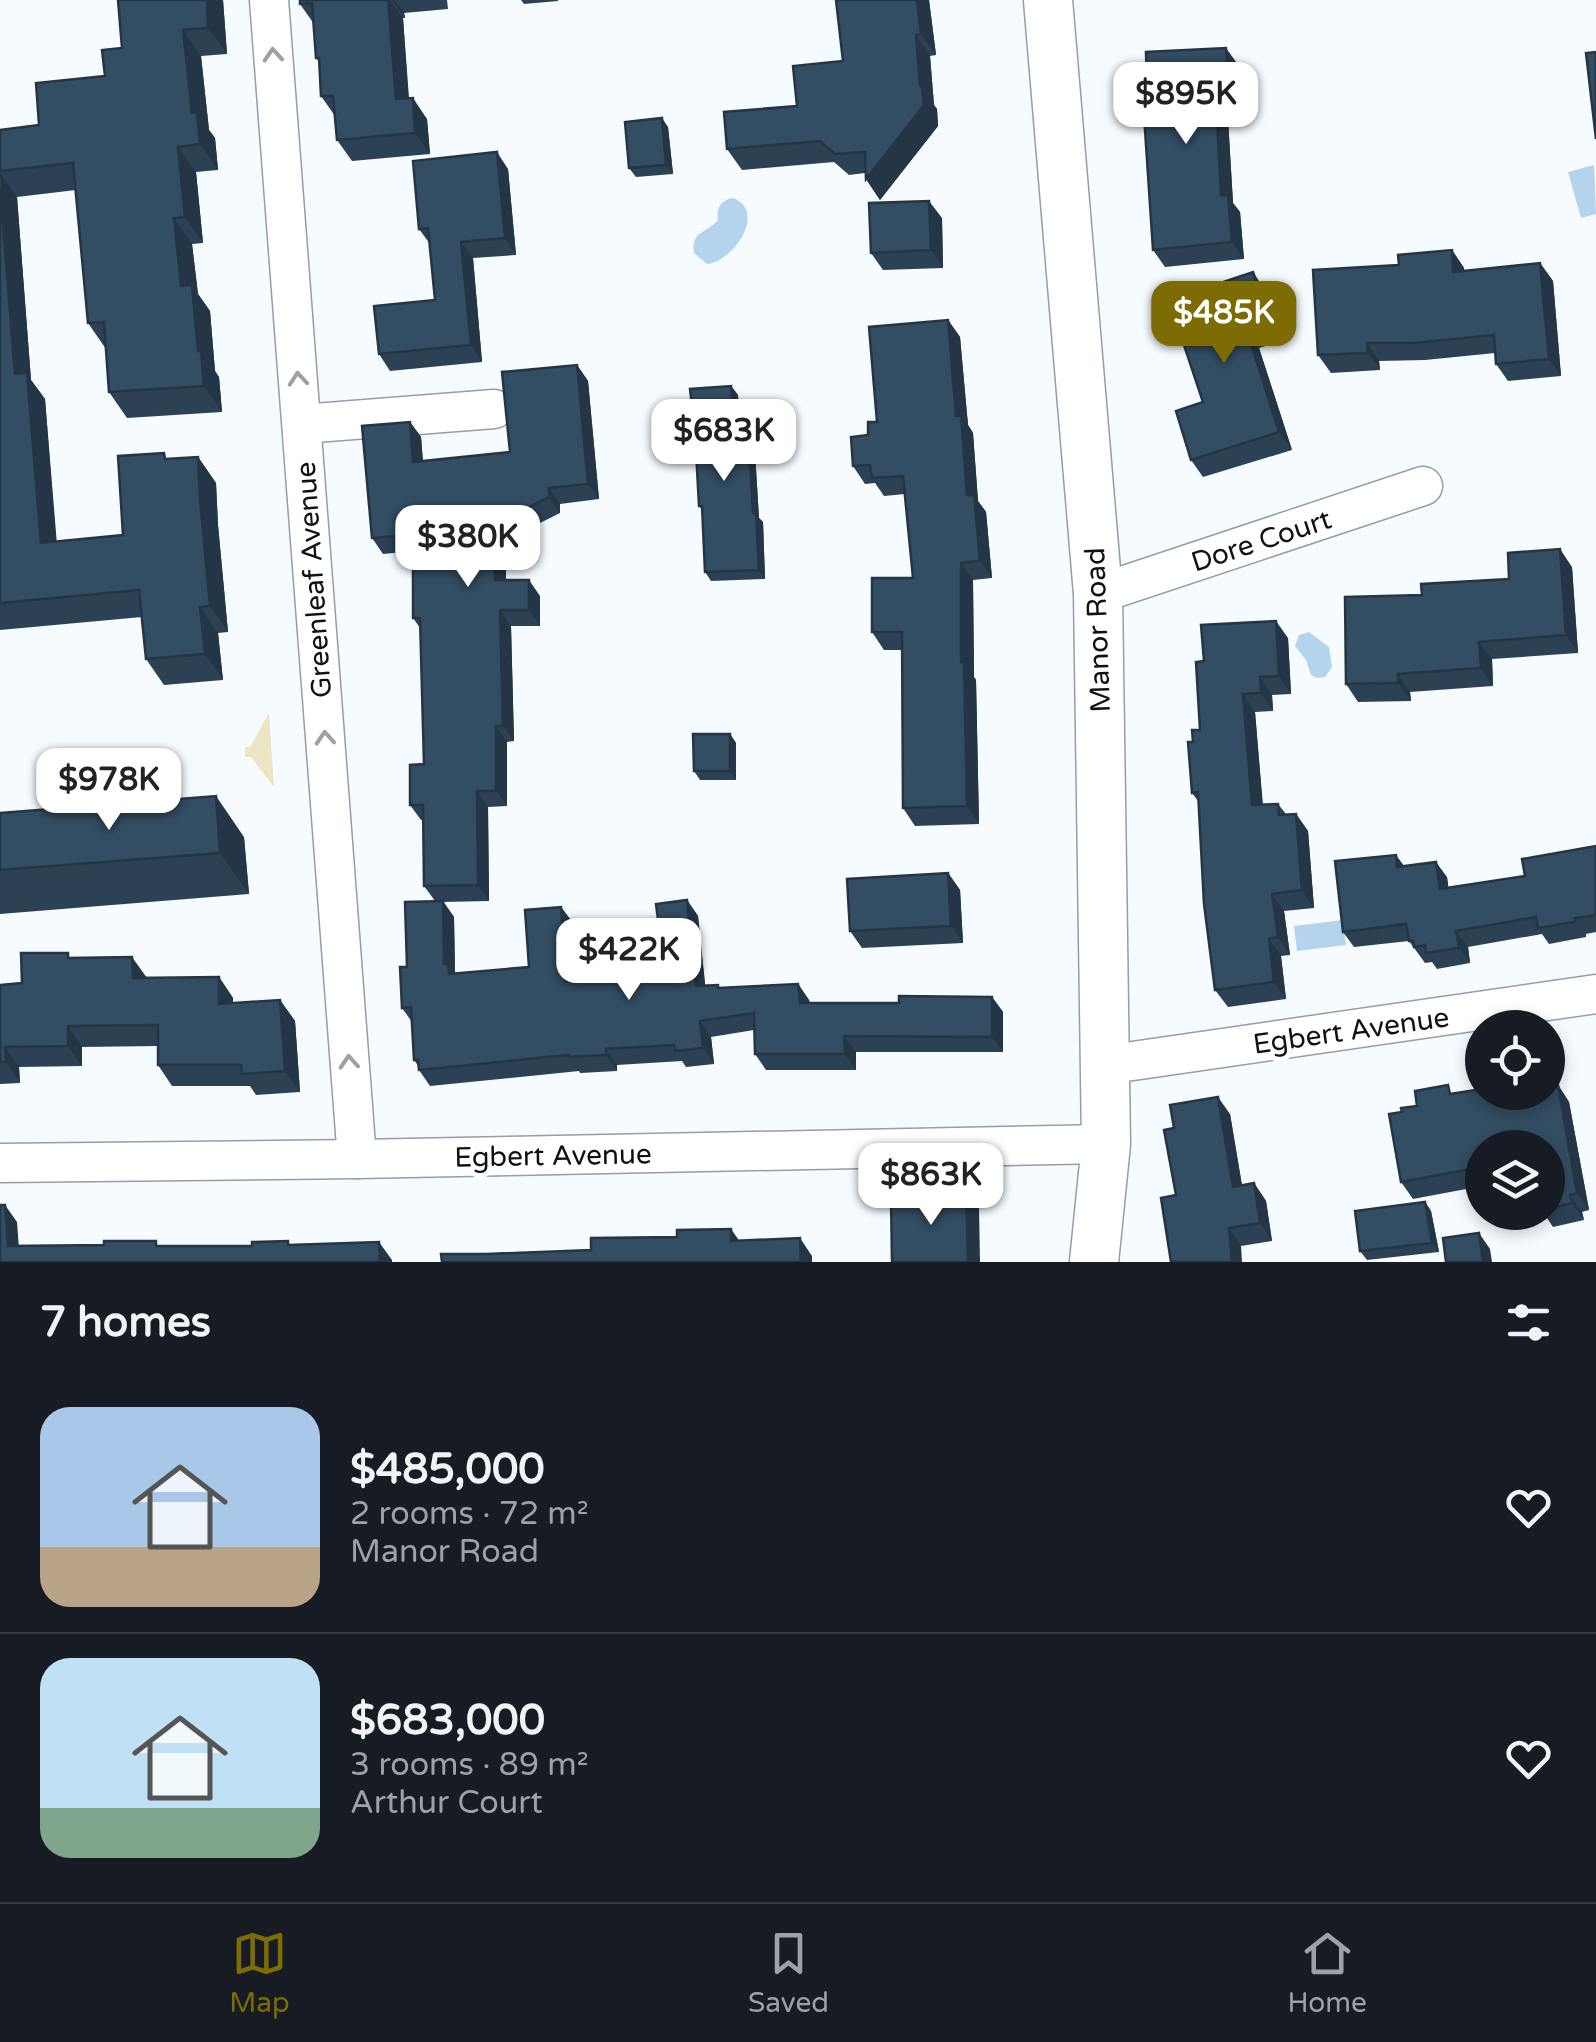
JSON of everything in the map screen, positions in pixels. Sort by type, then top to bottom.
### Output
[{"type":"street","name":"Greenleaf Avenue","points":[[269,0],[357,1159]]},
{"type":"street","name":"Manor Road","points":[[1048,0],[1098,594],[1106,1144],[1094,1262]]},
{"type":"street","points":[[302,424],[494,409]]},
{"type":"street","name":"Dore Court","points":[[1098,594],[1423,486]]},
{"type":"street","name":"Egbert Avenue","points":[[1105,1065],[1596,994]]},
{"type":"street","name":"Egbert Avenue","points":[[0,1163],[1106,1144]]},
{"type":"shaded area","points":[[269,713],[274,787],[251,757],[245,757],[245,747],[250,747]]},
{"type":"water","points":[[1594,165],[1596,214],[1581,218],[1568,172]]},
{"type":"water","points":[[733,198],[743,204],[747,214],[743,235],[727,255],[707,264],[694,253],[693,246],[701,233],[718,220],[722,203]]},
{"type":"water","points":[[1309,632],[1329,647],[1332,667],[1325,677],[1311,675],[1295,646],[1299,635]]},
{"type":"water","points":[[1343,920],[1346,945],[1297,951],[1294,926]]},
{"type":"building","points":[[118,0],[207,0],[208,28],[183,30],[192,113],[197,112],[200,144],[178,147],[185,217],[174,218],[181,286],[192,285],[204,386],[109,392],[104,322],[88,323],[73,163],[0,171],[0,130],[39,125],[36,83],[105,76],[102,50],[122,48]]},
{"type":"building","points":[[300,0],[388,0],[396,99],[413,98],[415,133],[337,140],[333,96],[321,96],[312,3],[300,4]]},
{"type":"building","points":[[836,0],[917,0],[921,34],[916,35],[924,105],[866,179],[865,152],[835,154],[820,141],[727,149],[724,112],[797,106],[793,66],[843,61]]},
{"type":"building","points":[[1226,48],[1229,101],[1216,102],[1221,195],[1228,195],[1232,242],[1153,250],[1142,85],[1147,85],[1146,52]]},
{"type":"building","points":[[1596,52],[1596,139],[1586,53]]},
{"type":"building","points":[[662,118],[666,165],[629,168],[625,122]]},
{"type":"building","points":[[497,152],[505,238],[461,242],[471,345],[379,354],[374,306],[435,300],[428,228],[419,229],[413,161]]},
{"type":"building","points":[[0,189],[15,374],[27,373],[41,543],[123,535],[118,456],[164,453],[165,459],[198,457],[210,606],[200,607],[205,654],[146,659],[139,590],[0,603]]},
{"type":"building","points":[[929,201],[931,250],[871,253],[869,203]]},
{"type":"building","points":[[1452,250],[1453,272],[1540,263],[1549,359],[1496,364],[1494,335],[1367,343],[1368,353],[1318,355],[1313,270],[1399,265],[1398,255]]},
{"type":"building","points":[[1253,272],[1270,323],[1247,331],[1279,432],[1191,460],[1176,411],[1203,402],[1169,300]]},
{"type":"building","points":[[948,320],[956,416],[961,415],[967,495],[974,495],[980,561],[961,563],[967,806],[903,808],[902,632],[872,632],[872,578],[913,578],[903,476],[872,478],[870,465],[853,466],[851,437],[868,435],[868,422],[877,422],[869,327]]},
{"type":"building","points":[[577,365],[588,484],[549,488],[549,497],[495,524],[495,580],[529,580],[529,610],[500,610],[503,726],[496,726],[496,791],[477,791],[478,885],[424,886],[423,805],[410,805],[410,765],[424,764],[420,618],[413,618],[413,535],[372,538],[362,426],[410,422],[413,462],[510,452],[502,372]]},
{"type":"building","points":[[731,386],[736,444],[749,443],[759,570],[705,572],[690,389]]},
{"type":"building","points":[[1560,549],[1566,635],[1479,642],[1481,668],[1398,674],[1398,683],[1346,684],[1345,597],[1422,595],[1421,584],[1509,579],[1508,553]]},
{"type":"building","points":[[1276,621],[1279,676],[1260,677],[1261,693],[1243,694],[1252,805],[1278,804],[1279,815],[1296,814],[1302,890],[1272,894],[1278,937],[1269,939],[1274,982],[1215,990],[1204,904],[1198,792],[1192,793],[1188,742],[1193,742],[1192,730],[1200,730],[1196,662],[1204,661],[1201,625]]},
{"type":"building","points":[[693,734],[730,734],[730,771],[694,771]]},
{"type":"building","points":[[216,796],[220,853],[0,870],[0,813]]},
{"type":"building","points":[[1596,846],[1596,915],[1538,928],[1536,917],[1456,931],[1459,948],[1426,953],[1425,945],[1414,947],[1413,941],[1409,941],[1406,924],[1343,932],[1335,861],[1396,855],[1397,867],[1436,862],[1440,889],[1525,876],[1522,859]]},
{"type":"building","points":[[948,873],[951,926],[850,931],[847,879]]},
{"type":"building","points":[[687,900],[696,986],[798,984],[800,1003],[899,1003],[899,996],[992,997],[992,1037],[844,1036],[845,1054],[755,1054],[754,1013],[700,1021],[703,1048],[675,1051],[674,1045],[606,1049],[606,1055],[419,1070],[418,1060],[414,1060],[411,1007],[402,1008],[400,967],[407,967],[405,902],[443,901],[444,964],[448,964],[449,974],[529,967],[525,910],[561,907],[566,981],[665,973],[656,904]]},
{"type":"building","points":[[21,953],[68,953],[68,958],[132,957],[133,978],[219,977],[219,1004],[280,1000],[285,1071],[242,1074],[241,1065],[158,1065],[158,1025],[68,1026],[68,1046],[5,1047],[6,1062],[0,1062],[0,985],[22,983]]},
{"type":"building","points":[[1448,1085],[1450,1094],[1465,1092],[1465,1110],[1562,1110],[1577,1193],[1570,1195],[1572,1203],[1565,1205],[1565,1130],[1465,1130],[1465,1170],[1401,1182],[1389,1114],[1417,1106],[1415,1091]]},
{"type":"building","points":[[1218,1097],[1233,1187],[1254,1183],[1260,1223],[1229,1228],[1232,1262],[1171,1262],[1161,1198],[1176,1195],[1164,1130],[1174,1128],[1170,1105]]},
{"type":"building","points":[[966,1189],[968,1262],[892,1262],[891,1199],[927,1199],[927,1190]]},
{"type":"building","points":[[1425,1202],[1432,1243],[1360,1251],[1355,1211]]},
{"type":"building","points":[[0,1205],[5,1205],[8,1246],[104,1245],[104,1241],[156,1241],[156,1246],[379,1242],[380,1262],[0,1262]]},
{"type":"building","points":[[731,1229],[731,1241],[800,1238],[801,1262],[442,1262],[441,1254],[591,1250],[591,1238],[677,1237],[677,1230]]},
{"type":"building","points":[[1479,1233],[1483,1262],[1446,1262],[1443,1238]]}]
